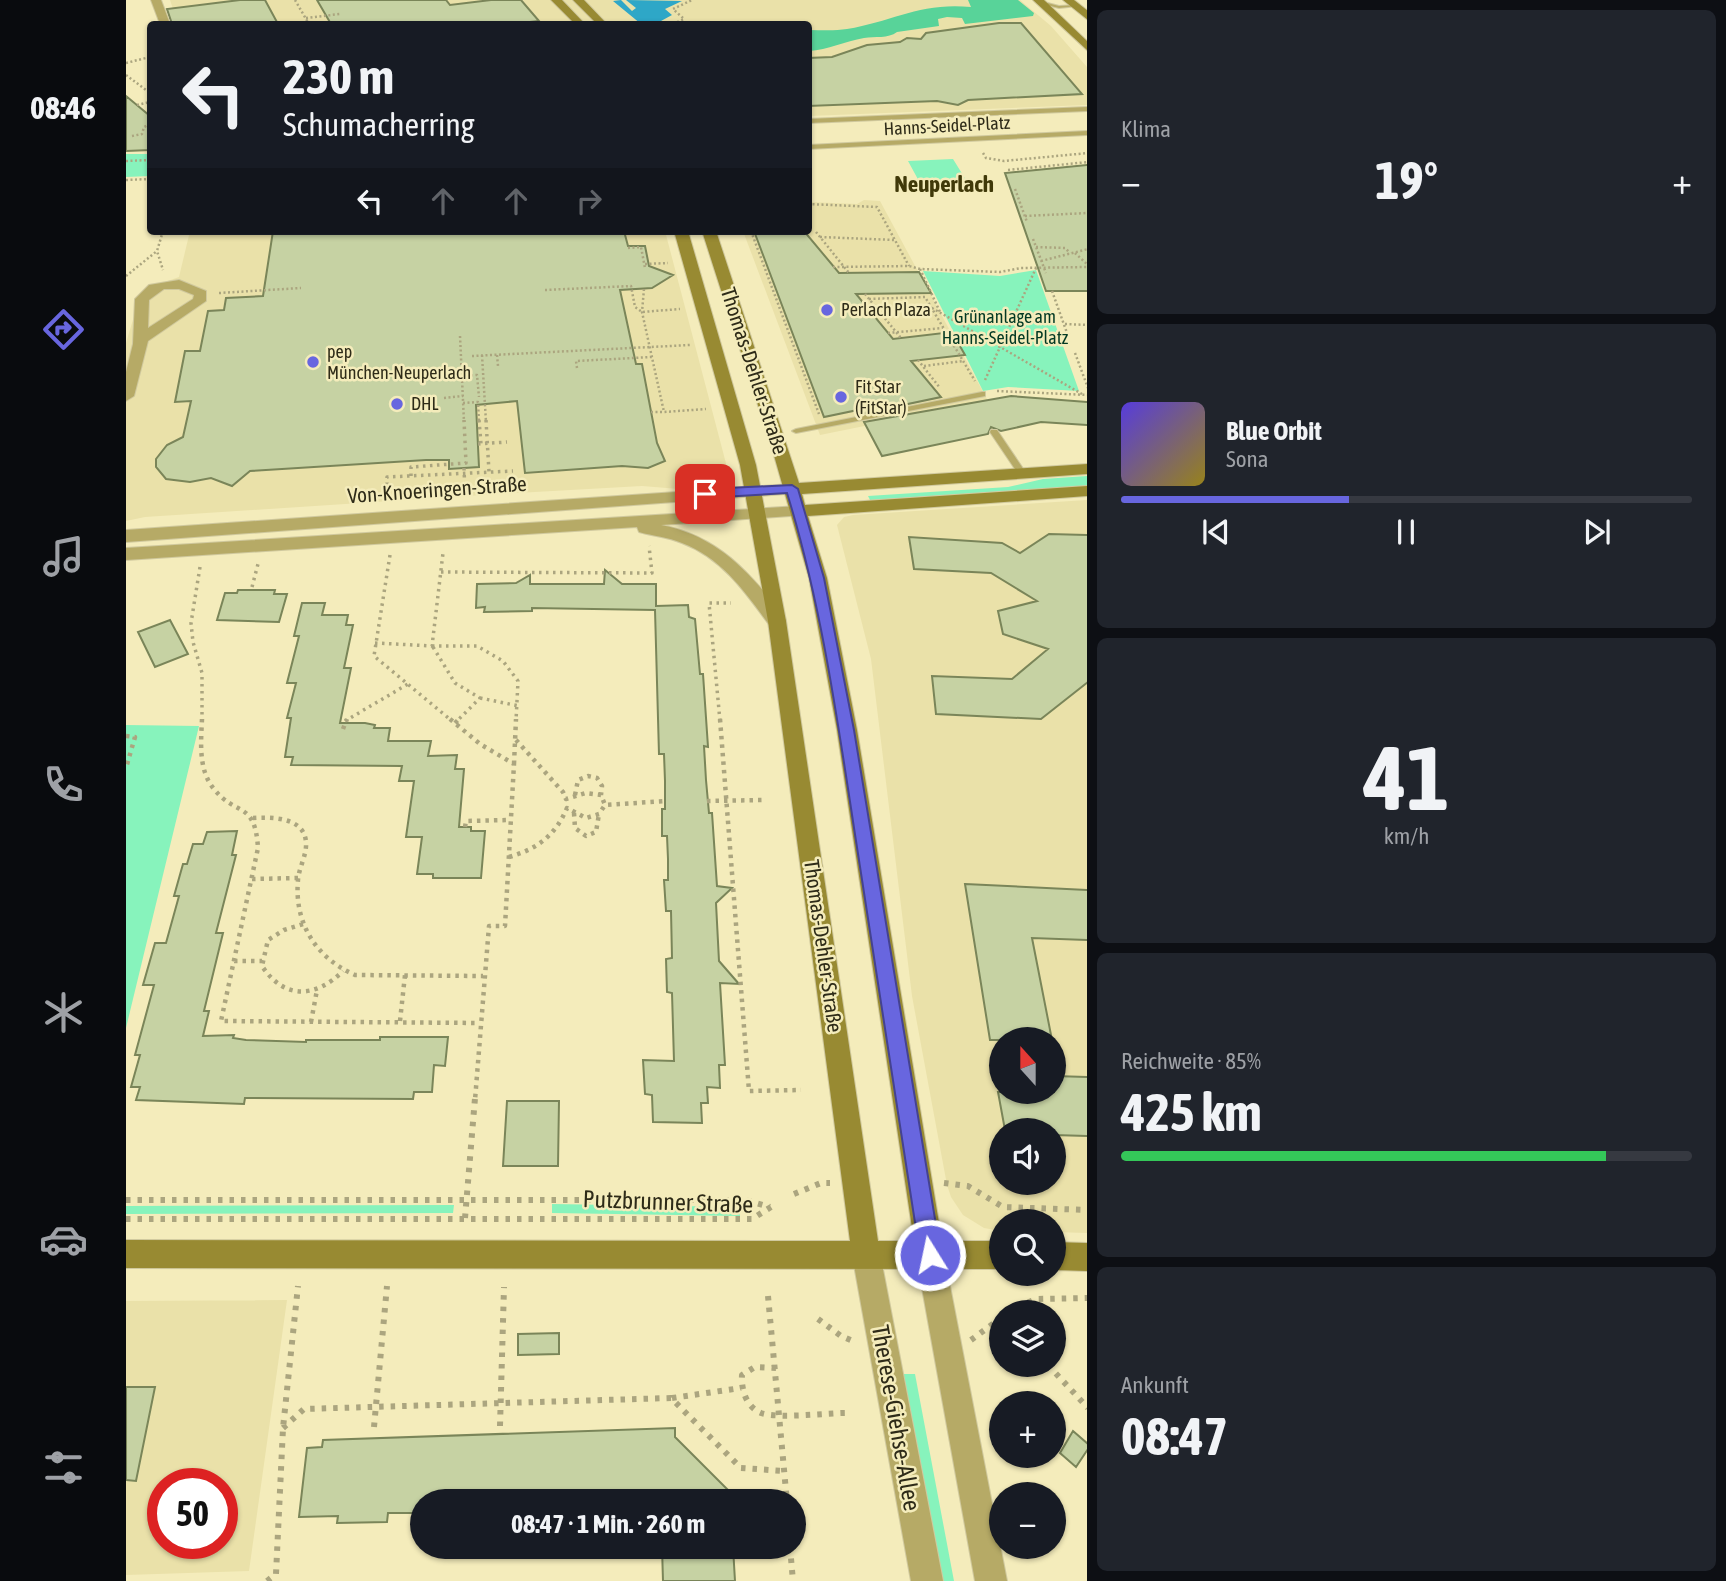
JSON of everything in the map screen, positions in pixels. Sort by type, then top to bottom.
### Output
[{"type":"main road","points":[[556,0],[574,21]]},
{"type":"main road","points":[[578,0],[599,21]]},
{"type":"main road","points":[[1039,1],[1087,48]]},
{"type":"main road","points":[[1072,3],[1087,18]]},
{"type":"main road","name":"Thomas-Dehler-Straße","points":[[682,235],[748,465],[777,621],[866,1254]]},
{"type":"main road","name":"Thomas-Dehler-Straße","points":[[710,235],[818,578],[842,704],[930,1255]]},
{"type":"main road","points":[[792,489],[1087,469]]},
{"type":"main road","name":"Von-Knoeringen-Straße","points":[[799,511],[1087,491]]},
{"type":"main road","points":[[126,1254],[989,1255]]},
{"type":"main road","points":[[1066,1256],[1087,1257]]},
{"type":"street","points":[[156,0],[164,21]]},
{"type":"street","points":[[126,396],[141,339],[141,302],[154,289],[167,284],[188,286],[201,294],[199,301],[141,339]]},
{"type":"street","name":"Von-Knoeringen-Straße","points":[[126,536],[792,489]]},
{"type":"street","name":"Von-Knoeringen-Straße","points":[[126,554],[799,511]]},
{"type":"street","name":"Von-Knoeringen-Straße","points":[[597,524],[648,528],[707,546],[720,554],[744,578],[777,621]]},
{"type":"street","name":"Therese-Giehse-Allee","points":[[866,1254],[927,1581]]},
{"type":"street","points":[[930,1255],[990,1581]]},
{"type":"lane","points":[[1039,1],[1059,7],[1072,3]]},
{"type":"lane","name":"Hanns-Seidel-Platz","points":[[812,121],[1087,110]]},
{"type":"lane","name":"Hanns-Seidel-Platz","points":[[812,147],[1087,132]]},
{"type":"lane","points":[[796,431],[824,428],[982,394]]},
{"type":"lane","points":[[994,432],[1021,473]]},
{"type":"path","points":[[295,0],[308,21]]},
{"type":"path","points":[[680,21],[684,19],[673,9],[692,0]]},
{"type":"path","points":[[306,18],[340,14]]},
{"type":"path","points":[[126,63],[147,58]]},
{"type":"path","points":[[126,75],[147,91]]},
{"type":"path","points":[[137,105],[147,103]]},
{"type":"path","points":[[132,136],[142,134],[147,126]]},
{"type":"path","points":[[986,158],[1004,161],[1087,153]]},
{"type":"path","points":[[126,161],[147,160]]},
{"type":"path","points":[[1004,161],[1008,171],[1087,162]]},
{"type":"path","points":[[126,180],[147,179]]},
{"type":"path","points":[[1015,190],[1027,222]]},
{"type":"path","points":[[812,204],[877,207],[909,266]]},
{"type":"path","points":[[1025,216],[1087,213]]},
{"type":"path","points":[[816,232],[849,273]]},
{"type":"path","points":[[162,235],[157,251],[167,284]]},
{"type":"path","points":[[753,235],[824,428]]},
{"type":"path","points":[[820,237],[895,240]]},
{"type":"path","points":[[1033,239],[1046,273]]},
{"type":"path","points":[[628,248],[641,247],[645,266],[668,262]]},
{"type":"path","points":[[1036,247],[1065,248],[1087,266]]},
{"type":"path","points":[[1041,261],[1087,250]]},
{"type":"path","points":[[126,276],[157,251]]},
{"type":"path","points":[[833,267],[909,266],[920,269],[1000,272],[1087,266]]},
{"type":"path","points":[[765,268],[774,268]]},
{"type":"path","points":[[869,299],[925,297],[980,390],[1036,268]]},
{"type":"path","points":[[920,269],[940,312]]},
{"type":"path","points":[[545,290],[631,286],[635,306],[642,312],[680,309]]},
{"type":"path","points":[[201,294],[301,288]]},
{"type":"path","points":[[644,289],[642,312],[664,412]]},
{"type":"path","points":[[1052,291],[1067,332]]},
{"type":"path","points":[[865,294],[901,338]]},
{"type":"path","points":[[932,308],[1085,395]]},
{"type":"path","points":[[1065,324],[1087,325]]},
{"type":"path","points":[[888,333],[943,328]]},
{"type":"path","points":[[411,476],[411,467],[466,463],[460,336]]},
{"type":"path","points":[[792,342],[802,341]]},
{"type":"path","points":[[472,356],[690,345]]},
{"type":"path","points":[[574,351],[577,368]]},
{"type":"path","points":[[1075,353],[1087,388]]},
{"type":"path","points":[[482,355],[482,444]]},
{"type":"path","points":[[497,355],[498,366]]},
{"type":"path","points":[[576,361],[652,356]]},
{"type":"path","points":[[918,360],[950,400]]},
{"type":"path","points":[[923,366],[963,361]]},
{"type":"path","points":[[1078,363],[1087,364]]},
{"type":"path","points":[[462,376],[477,375],[480,397]]},
{"type":"path","points":[[982,394],[1010,390],[1085,395]]},
{"type":"path","points":[[444,398],[463,396]]},
{"type":"path","points":[[463,403],[478,402],[479,433],[489,472]]},
{"type":"path","points":[[651,412],[706,409]]},
{"type":"path","points":[[482,444],[507,442]]},
{"type":"path","points":[[464,471],[465,494]]},
{"type":"path","points":[[387,499],[387,477],[464,471],[513,471]]},
{"type":"path","points":[[441,572],[652,573],[648,542]]},
{"type":"path","points":[[443,552],[432,646],[455,683],[480,698],[519,706]]},
{"type":"path","points":[[390,554],[373,656],[480,744],[514,764]]},
{"type":"path","points":[[253,586],[258,562]]},
{"type":"path","points":[[201,566],[192,609],[191,632],[202,674],[202,744],[207,779],[216,792],[249,813],[259,830],[252,879],[221,1021],[480,1023]]},
{"type":"path","points":[[731,603],[709,603],[728,801],[748,1091],[801,1090]]},
{"type":"path","points":[[375,643],[477,646],[503,661],[518,681],[519,706],[509,820],[505,926],[489,926],[465,1218]]},
{"type":"path","points":[[344,729],[345,720],[408,684]]},
{"type":"path","points":[[455,723],[480,698]]},
{"type":"path","points":[[126,736],[135,737],[126,768]]},
{"type":"path","points":[[509,857],[542,844],[560,827],[567,808],[566,799],[516,740]]},
{"type":"path","points":[[575,795],[578,780],[588,776],[597,778],[602,786],[601,795],[605,805]]},
{"type":"path","points":[[566,799],[575,795],[601,795]]},
{"type":"path","points":[[707,801],[765,800]]},
{"type":"path","points":[[605,805],[666,801]]},
{"type":"path","points":[[574,813],[575,828],[586,836],[596,832],[599,814],[605,805]]},
{"type":"path","points":[[567,808],[586,818],[599,814]]},
{"type":"path","points":[[253,818],[283,818],[302,831],[305,848],[298,878],[299,907],[303,924],[312,943],[343,971],[355,975],[483,976]]},
{"type":"path","points":[[465,827],[466,821],[509,820]]},
{"type":"path","points":[[252,879],[298,878]]},
{"type":"path","points":[[303,924],[284,930],[268,940],[262,966],[272,982],[296,993],[317,990],[343,971]]},
{"type":"path","points":[[234,961],[262,961]]},
{"type":"path","points":[[400,1021],[405,975]]},
{"type":"path","points":[[311,1021],[317,990]]},
{"type":"path","points":[[794,1194],[821,1183],[856,1183]]},
{"type":"path","points":[[918,1183],[968,1186],[1003,1208],[1087,1210]]},
{"type":"path","name":"Putzbrunner Straße","points":[[126,1200],[745,1200],[771,1207],[752,1219],[126,1219]]},
{"type":"path","points":[[267,1581],[278,1577],[283,1428],[298,1286]]},
{"type":"path","points":[[374,1427],[387,1286]]},
{"type":"path","points":[[500,1426],[504,1287]]},
{"type":"path","points":[[768,1296],[786,1489]]},
{"type":"path","points":[[1030,1300],[1041,1296],[1087,1298]]},
{"type":"path","points":[[776,1368],[755,1367],[742,1376],[741,1388],[750,1403],[762,1414],[846,1413]]},
{"type":"path","points":[[1059,1377],[1087,1408]]},
{"type":"path","points":[[283,1428],[304,1409],[671,1398],[741,1388]]},
{"type":"path","points":[[671,1398],[741,1468],[784,1471]]},
{"type":"path","points":[[791,1559],[793,1581]]},
{"type":"shaded area","points":[[170,0],[1020,0],[1051,26],[1087,67],[1087,105],[812,116],[812,21],[177,21]]},
{"type":"shaded area","name":"Perlach Plaza","points":[[864,200],[880,201],[988,401],[820,435],[745,235],[812,235],[812,202],[857,204]]},
{"type":"shaded area","points":[[189,235],[666,235],[728,471],[725,480],[716,485],[679,489],[642,486],[497,494],[145,517],[126,521],[126,343],[135,313],[136,299],[145,289],[179,277]]},
{"type":"shaded area","points":[[1087,500],[1087,1233],[1066,1232],[1066,1209],[989,1209],[989,1229],[984,1228],[963,1215],[951,1197],[912,996],[871,659],[837,525],[844,517]]},
{"type":"shaded area","points":[[287,1300],[249,1571],[126,1575],[126,1301]]},
{"type":"green space","points":[[968,0],[1018,0],[1034,13],[1033,16],[965,24],[962,18],[947,17],[938,19],[939,26],[864,38],[812,51],[812,30],[864,26],[937,7],[971,7]]},
{"type":"green space","points":[[126,154],[147,154],[147,176],[126,177]]},
{"type":"green space","points":[[953,159],[966,180],[920,183],[908,161]]},
{"type":"green space","name":"Grünanlage am Hanns-Seidel-Platz","points":[[1036,270],[1079,391],[1008,387],[983,391],[923,271],[1000,276]]},
{"type":"green space","points":[[1087,476],[1087,486],[870,500],[868,496],[1008,487],[1043,479]]},
{"type":"green space","points":[[126,725],[199,726],[126,1028]]},
{"type":"green space","points":[[552,1204],[740,1207],[740,1216],[552,1213]]},
{"type":"green space","points":[[454,1205],[453,1213],[126,1214],[126,1206]]},
{"type":"green space","points":[[899,1374],[915,1374],[954,1581],[941,1581]]},
{"type":"water","points":[[621,0],[632,11],[636,8],[626,0],[682,1],[665,9],[672,15],[661,21],[637,21],[613,1]]},
{"type":"building","points":[[240,0],[265,0],[276,21],[171,21],[167,9]]},
{"type":"building","points":[[317,0],[446,0],[450,5],[491,0],[521,0],[539,21],[329,21]]},
{"type":"building","points":[[999,23],[1021,23],[1082,94],[968,100],[958,105],[937,101],[812,106],[812,58],[832,57],[867,45],[900,42],[907,38],[921,39],[926,33]]},
{"type":"building","points":[[126,96],[147,114],[147,150],[126,151]]},
{"type":"building","points":[[1087,165],[1087,291],[1046,291],[1005,173]]},
{"type":"building","name":"pep München-Neuperlach","points":[[272,235],[625,235],[628,246],[645,246],[649,266],[673,275],[652,288],[620,290],[636,364],[642,364],[657,443],[665,461],[648,468],[622,466],[525,473],[517,401],[476,405],[479,467],[449,469],[449,460],[426,460],[250,471],[232,486],[211,478],[190,482],[166,479],[156,467],[156,459],[167,445],[183,437],[191,401],[175,402],[185,351],[200,351],[208,311],[224,310],[226,298],[263,296]]},
{"type":"building","name":"Perlach Plaza","points":[[756,235],[807,235],[839,273],[919,272],[931,293],[856,294],[893,339],[952,332],[965,355],[911,361],[941,397],[860,414],[858,410],[824,417]]},
{"type":"building","points":[[1011,396],[1087,402],[1087,425],[1041,422],[1001,431],[991,427],[988,434],[882,456],[864,422]]},
{"type":"building","points":[[1049,534],[1087,535],[1087,683],[1041,719],[936,714],[932,676],[1012,679],[1048,649],[1003,634],[998,611],[1037,601],[991,573],[914,569],[909,537],[1002,543],[1020,553]]},
{"type":"building","points":[[605,570],[622,584],[656,584],[656,606],[688,605],[689,617],[695,619],[700,674],[703,674],[708,747],[704,746],[706,780],[709,813],[712,813],[717,886],[732,888],[716,903],[719,961],[739,984],[720,983],[725,1065],[719,1065],[720,1088],[707,1087],[708,1103],[701,1103],[702,1123],[653,1122],[652,1095],[645,1094],[643,1060],[674,1061],[672,993],[667,992],[666,959],[672,958],[671,911],[666,911],[664,880],[668,880],[668,859],[667,836],[662,836],[665,781],[664,754],[659,754],[655,610],[532,608],[532,611],[484,612],[485,607],[476,608],[477,584],[516,583],[530,575],[530,584],[604,584]]},
{"type":"building","points":[[238,590],[275,590],[274,594],[287,594],[279,622],[217,620],[225,593],[237,593]]},
{"type":"building","points":[[302,603],[325,603],[322,615],[348,615],[346,625],[353,625],[344,668],[351,668],[340,723],[365,723],[375,725],[374,728],[390,728],[388,741],[431,741],[428,756],[457,755],[455,769],[464,769],[459,827],[471,827],[471,831],[485,831],[481,878],[433,878],[433,874],[417,874],[422,837],[406,837],[414,781],[399,781],[402,766],[291,765],[293,757],[285,757],[291,718],[287,718],[296,683],[287,683],[299,636],[294,636]]},
{"type":"building","points":[[170,620],[188,654],[155,667],[138,632]]},
{"type":"building","points":[[237,831],[232,855],[236,855],[216,933],[223,933],[204,1011],[209,1011],[203,1036],[234,1035],[233,1038],[246,1040],[306,1042],[380,1040],[380,1037],[448,1037],[445,1066],[434,1065],[432,1092],[414,1092],[413,1099],[245,1098],[244,1104],[136,1100],[140,1087],[131,1087],[140,1055],[135,1055],[154,985],[143,985],[155,943],[166,943],[179,896],[174,896],[183,864],[187,864],[193,844],[203,844],[207,832]]},
{"type":"building","points":[[965,884],[1087,890],[1087,940],[1032,938],[1049,1027],[989,1027],[989,1034]]},
{"type":"building","points":[[1066,1076],[1087,1077],[1087,1136],[1066,1135],[1066,1118],[1003,1118],[1000,1104],[1066,1104]]},
{"type":"building","points":[[507,1101],[559,1101],[558,1166],[503,1166]]},
{"type":"building","points":[[559,1333],[559,1354],[518,1355],[518,1334]]},
{"type":"building","points":[[126,1387],[155,1387],[136,1481],[126,1480]]},
{"type":"building","points":[[675,1428],[675,1437],[727,1489],[410,1489],[410,1513],[388,1513],[387,1522],[337,1523],[338,1516],[299,1517],[307,1448],[322,1447],[323,1440]]},
{"type":"building","points":[[1073,1431],[1087,1443],[1087,1450],[1076,1467],[1066,1458],[1066,1443]]},
{"type":"building","points":[[662,1559],[734,1559],[735,1581],[663,1581]]},
{"type":"place","name":"Perlach Plaza","points":[[827,310]]},
{"type":"place","name":"pep München-Neuperlach","points":[[313,362]]},
{"type":"place","name":"Fit Star (FitStar)","points":[[841,397]]},
{"type":"place","name":"DHL","points":[[397,404]]},
{"type":"district","name":"Neuperlach","points":[[944,184]]},
{"type":"route","points":[[705,494],[792,489],[806,534],[818,578],[847,730],[930,1255]]}]
